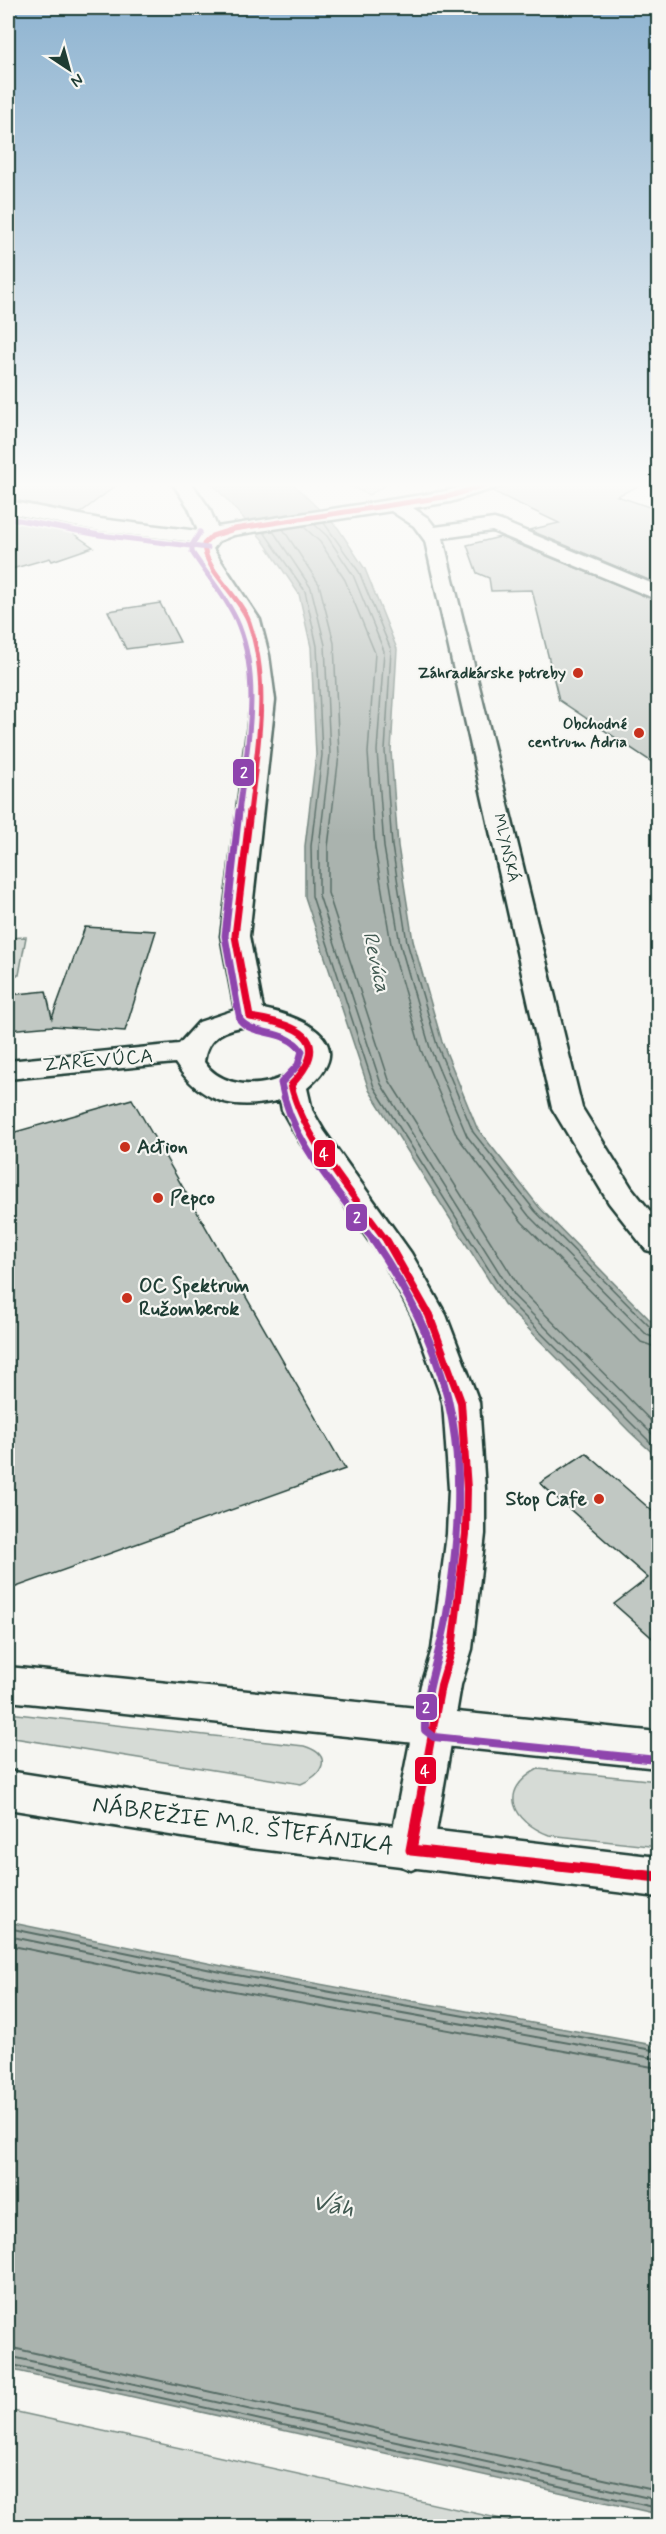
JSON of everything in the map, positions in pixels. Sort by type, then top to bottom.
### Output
[{"type":"street","points":[[237,599],[249,620],[258,654],[263,700],[235,936],[250,1017]]},
{"type":"street","name":"MLYNSKÁ","points":[[449,599],[474,700],[567,1108],[620,1195],[658,1242]]},
{"type":"street","points":[[250,1017],[286,1023],[304,1033],[310,1040],[314,1056],[307,1072],[291,1085],[260,1094],[243,1095],[220,1090],[201,1080],[189,1062],[189,1052],[193,1043],[210,1028],[229,1020],[250,1017]]},
{"type":"street","name":"ZAREVÚCA","points":[[8,1071],[189,1052]]},
{"type":"street","points":[[291,1085],[297,1110],[311,1134],[395,1253],[429,1315],[445,1354],[460,1402],[467,1489],[466,1534],[452,1649],[441,1685],[411,1850]]},
{"type":"street","points":[[8,1684],[658,1750]]},
{"type":"street","name":"NÁBREŽIE M.R. ŠTEFÁNIKA","points":[[8,1790],[125,1812],[411,1850],[658,1877]]},
{"type":"shaded area","points":[[26,937],[19,975],[8,975],[8,938]]},
{"type":"shaded area","points":[[8,1713],[304,1746],[319,1754],[322,1765],[315,1776],[301,1784],[8,1737]]},
{"type":"shaded area","points":[[538,1769],[658,1781],[658,1847],[549,1835],[536,1829],[519,1814],[514,1795],[525,1777]]},
{"type":"shaded area","points":[[8,2410],[533,2526],[8,2526]]},
{"type":"water","name":"Revúca","points":[[300,599],[377,599],[397,649],[391,751],[398,846],[413,941],[442,1042],[477,1128],[539,1207],[658,1328],[658,1458],[504,1304],[369,1090],[305,897],[305,846],[316,755],[311,647]]},
{"type":"water","name":"Váh","points":[[8,1922],[232,1968],[658,2046],[658,2514],[8,2369]]},
{"type":"building","points":[[534,599],[658,601],[658,766],[559,700]]},
{"type":"building","points":[[160,603],[180,642],[126,649],[108,611]]},
{"type":"building","points":[[85,927],[156,931],[125,1031],[53,1026],[8,1030],[8,995],[46,991],[52,1018]]},
{"type":"building","name":"OC Spektrum Ružomberok","points":[[132,1099],[345,1469],[8,1590],[8,1134]]},
{"type":"building","name":"Stop Cafe","points":[[586,1453],[658,1516],[658,1643],[614,1604],[648,1578],[540,1483]]},
{"type":"transit line","name":"2","points":[[223,599],[239,624],[248,657],[252,700],[225,936],[240,1020],[246,1027],[285,1036],[297,1044],[302,1051],[298,1065],[281,1083],[284,1102],[292,1122],[317,1164],[384,1255],[406,1291],[441,1368],[453,1419],[459,1484],[456,1550],[442,1646],[430,1688],[425,1730],[434,1737],[657,1760]]},
{"type":"transit line","name":"4","points":[[237,599],[249,620],[258,655],[263,700],[235,936],[250,1017],[295,1029],[306,1037],[312,1046],[312,1057],[305,1070],[291,1085],[297,1110],[311,1135],[395,1253],[429,1315],[461,1402],[467,1489],[466,1534],[452,1649],[441,1685],[411,1850],[658,1877]]},
{"type":"place","name":"Záhradkárske potreby","points":[[578,673]]},
{"type":"place","name":"Obchodné centrum Adria","points":[[639,733]]},
{"type":"place","name":"Action","points":[[125,1147]]},
{"type":"place","name":"Pepco","points":[[158,1198]]},
{"type":"place","name":"OC Spektrum Ružomberok","points":[[127,1298]]},
{"type":"place","name":"Stop Cafe","points":[[599,1499]]}]
